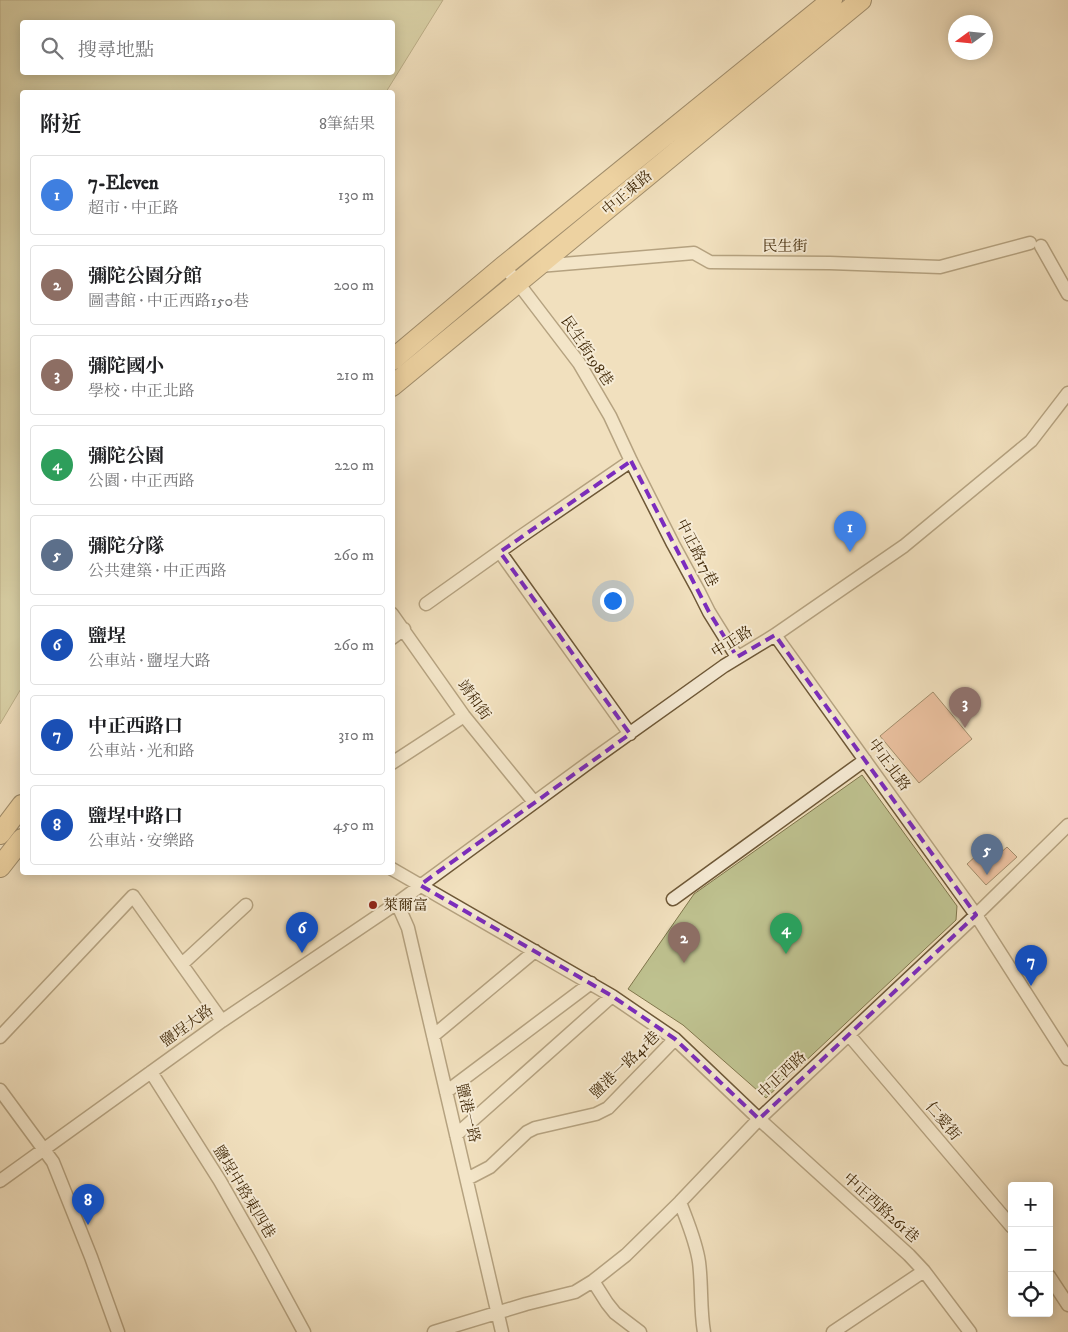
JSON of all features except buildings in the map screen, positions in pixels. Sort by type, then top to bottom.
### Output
[{"type":"main road","name":"中正東路","points":[[395,357],[504,266],[832,0]]},
{"type":"main road","name":"中正東路","points":[[395,384],[861,0]]},
{"type":"main road","points":[[0,834],[20,808]]},
{"type":"main road","points":[[0,867],[20,842]]},
{"type":"street","name":"民生街","points":[[539,266],[694,253],[710,262],[830,263],[940,267],[1035,244],[1068,294]]},
{"type":"street","name":"民生街198巷","points":[[504,266],[579,363],[610,416],[631,461]]},
{"type":"street","name":"中正路","points":[[397,903],[710,676],[775,635],[904,546],[1031,441],[1068,393]]},
{"type":"street","points":[[426,604],[631,461]]},
{"type":"street","name":"中正路17巷","points":[[631,461],[709,612],[737,658]]},
{"type":"street","points":[[500,552],[630,734]]},
{"type":"street","name":"靖和街","points":[[395,618],[464,716],[534,802]]},
{"type":"street","points":[[395,636],[404,629]]},
{"type":"street","name":"中正北路","points":[[775,635],[976,915],[1068,1059]]},
{"type":"street","points":[[395,761],[464,716]]},
{"type":"street","points":[[673,899],[865,760]]},
{"type":"street","name":"中正西路","points":[[434,1332],[526,1304],[575,1292],[593,1281],[626,1255],[680,1202],[759,1119],[976,915],[1068,825]]},
{"type":"street","name":"中正西路261巷","points":[[395,871],[612,996],[675,1039],[759,1119],[909,1255],[924,1271],[970,1332]]},
{"type":"street","points":[[0,1037],[133,896],[222,1021]]},
{"type":"street","name":"鹽埕大路","points":[[0,1181],[222,1021],[397,903]]},
{"type":"street","name":"鹽港一路","points":[[397,903],[408,928],[502,1332]]},
{"type":"street","points":[[182,964],[246,905]]},
{"type":"street","points":[[434,1036],[534,951]]},
{"type":"street","points":[[446,1092],[590,983]]},
{"type":"street","points":[[456,1135],[612,996]]},
{"type":"street","name":"仁愛街","points":[[849,1035],[1008,1222]]},
{"type":"street","name":"鹽港一路41巷","points":[[467,1179],[490,1167],[527,1132],[535,1128],[596,1114],[608,1108],[675,1039]]},
{"type":"street","name":"鹽埕中路東四巷","points":[[151,1072],[220,1181],[304,1332]]},
{"type":"street","points":[[0,1090],[53,1162],[118,1332]]},
{"type":"street","points":[[680,1202],[699,1262],[701,1316],[704,1332]]},
{"type":"street","points":[[833,1332],[924,1271]]},
{"type":"street","points":[[593,1281],[615,1313],[640,1332]]},
{"type":"street","points":[[1053,1282],[1068,1305]]},
{"type":"highlighted area","points":[[631,461],[709,612],[737,657],[775,635],[976,915],[759,1119],[675,1039],[612,996],[420,885],[630,734],[500,552]]},
{"type":"green space","points":[[0,0],[443,0],[387,90],[20,90],[20,690],[0,724]]},
{"type":"green space","points":[[862,775],[957,906],[956,920],[766,1098],[683,1025],[628,989],[694,894]]},
{"type":"place","name":"7-Eleven","points":[[850,552]]},
{"type":"place","name":"彌陀國小","points":[[965,728]]},
{"type":"place","name":"彌陀分隊","points":[[987,875]]},
{"type":"place","name":"萊爾富","points":[[373,905]]},
{"type":"place","name":"鹽埕","points":[[302,953]]},
{"type":"place","name":"彌陀公園","points":[[786,954]]},
{"type":"place","name":"彌陀公園分館","points":[[684,963]]},
{"type":"place","name":"中正西路口","points":[[1031,986]]},
{"type":"place","name":"鹽埕中路口","points":[[88,1225]]}]
